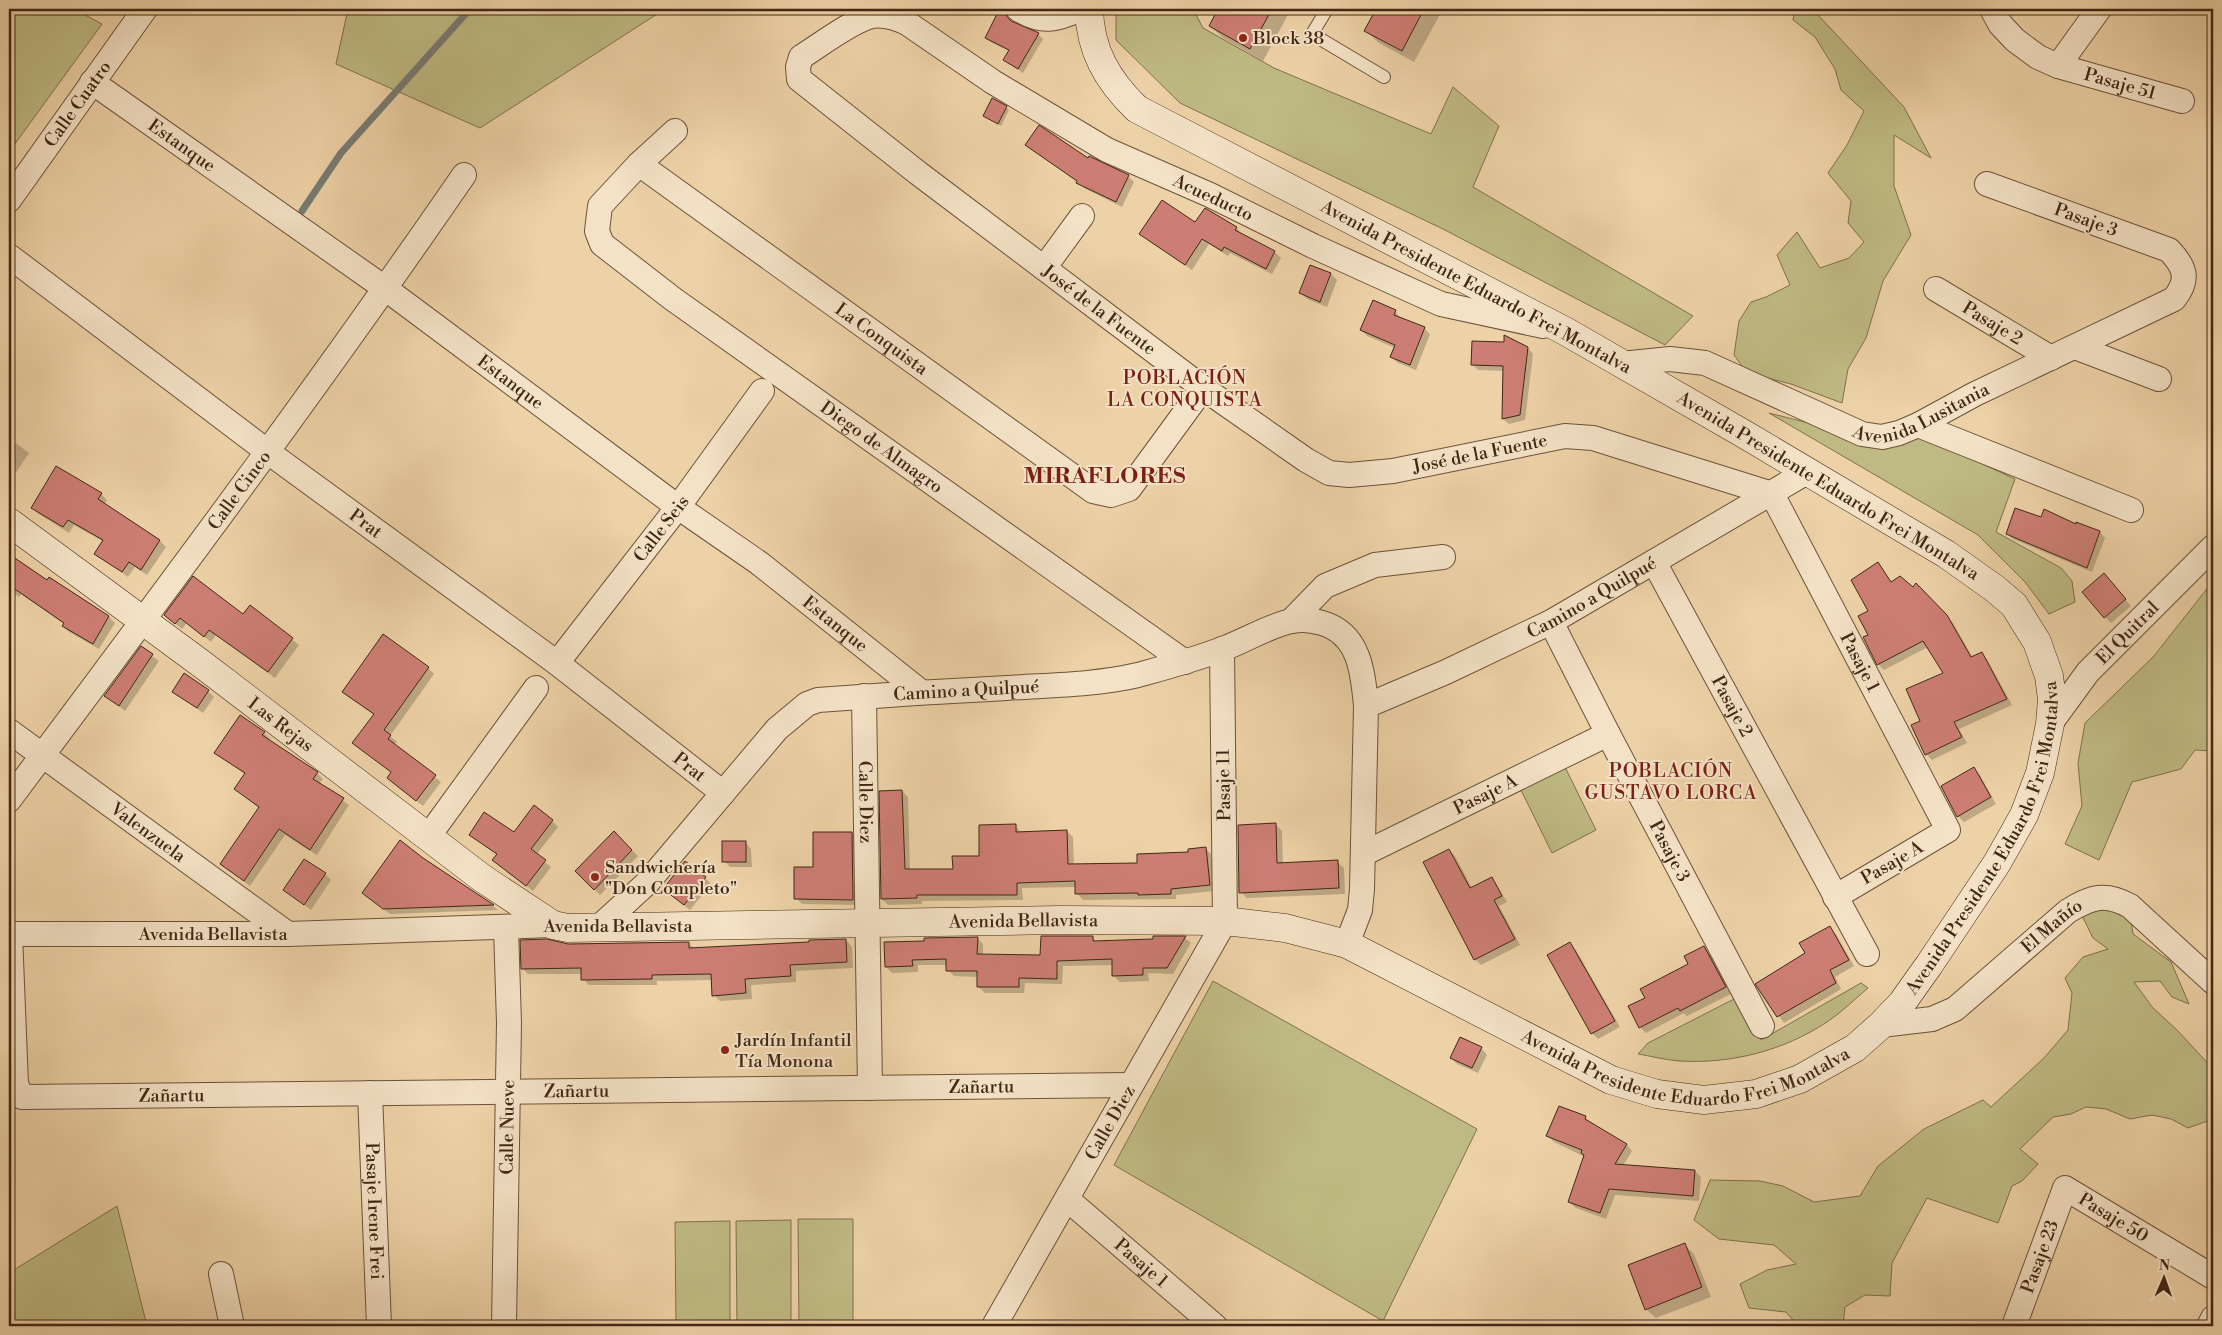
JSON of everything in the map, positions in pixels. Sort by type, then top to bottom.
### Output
[{"type":"street","name":"Calle Cuatro","points":[[9,200],[145,9]]},
{"type":"street","points":[[1018,9],[1031,17],[1044,19],[1061,18],[1081,9]]},
{"type":"street","name":"Avenida Presidente Eduardo Frei Montalva","points":[[1090,9],[1092,41],[1099,59],[1120,93],[1137,109],[1566,331],[1946,554],[1994,588],[2014,605],[2037,642],[2049,676],[2052,699],[2050,724],[2040,773],[2024,815],[2009,842],[1929,965],[1902,1003],[1882,1025],[1854,1048],[1800,1079],[1756,1094],[1704,1100],[1657,1094],[1611,1080],[1347,944],[1285,928],[1225,921]]},
{"type":"street","name":"Pasaje 51","points":[[1992,9],[2000,24],[2015,40],[2038,57],[2058,66],[2182,101]]},
{"type":"street","name":"Pasaje 51","points":[[2058,66],[2099,9]]},
{"type":"street","name":"José de la Fuente","points":[[883,16],[872,16],[860,20],[801,57],[798,67],[799,79],[918,173],[1203,388],[1306,460],[1329,473],[1349,475],[1393,471],[1531,442],[1579,435],[1772,494]]},
{"type":"street","name":"Acueducto","points":[[883,16],[907,23],[993,82],[1107,150],[1210,195],[1382,279],[1441,304],[1566,331]]},
{"type":"street","name":"Estanque","points":[[92,82],[386,289],[678,507],[759,563],[921,692]]},
{"type":"street","points":[[639,164],[675,131]]},
{"type":"street","name":"Diego de Almagro","points":[[639,164],[600,206],[597,231],[602,244],[673,299],[1185,662]]},
{"type":"street","name":"La Conquista","points":[[639,164],[1093,491],[1111,495],[1128,489],[1203,388]]},
{"type":"street","name":"Calle Cinco","points":[[9,800],[268,452],[386,289],[464,175]]},
{"type":"street","name":"Pasaje 3","points":[[1987,184],[2169,250],[2180,262]]},
{"type":"street","points":[[1044,268],[1082,216]]},
{"type":"street","name":"Prat","points":[[9,256],[268,452],[557,663],[722,793]]},
{"type":"street","name":"Avenida Lusitania","points":[[1621,364],[1670,359],[1705,363],[1862,434],[1882,437],[1899,433],[1918,425],[1975,394],[2174,299],[2182,290],[2184,279],[2180,262]]},
{"type":"street","name":"Pasaje 2","points":[[1936,289],[2051,358]]},
{"type":"street","points":[[2076,347],[2159,379]]},
{"type":"street","name":"Calle Seis","points":[[557,663],[678,507],[762,391]]},
{"type":"street","points":[[1918,425],[2131,510]]},
{"type":"street","name":"Camino a Quilpué","points":[[1366,706],[1446,672],[1551,622],[1807,472]]},
{"type":"street","name":"Pasaje 1","points":[[1772,494],[1948,830]]},
{"type":"street","name":"Las Rejas","points":[[9,522],[142,619],[482,878],[553,925]]},
{"type":"street","name":"El Quitral","points":[[2050,724],[2088,672],[2213,547]]},
{"type":"street","points":[[1292,621],[1325,586],[1375,565],[1443,557]]},
{"type":"street","name":"Pasaje 2","points":[[1654,562],[1867,954]]},
{"type":"street","name":"Camino a Quilpué","points":[[599,927],[647,883],[777,728],[807,704],[818,700],[864,696],[1088,683],[1137,675],[1185,662],[1292,621],[1308,620],[1323,623],[1347,639],[1355,650],[1362,670],[1366,706],[1360,910],[1347,944]]},
{"type":"street","name":"Pasaje 3","points":[[1551,622],[1762,1026]]},
{"type":"street","name":"Pasaje 11","points":[[1222,649],[1225,921]]},
{"type":"street","points":[[428,837],[536,688]]},
{"type":"street","name":"Calle Diez","points":[[864,696],[870,1088]]},
{"type":"street","name":"Valenzuela","points":[[9,731],[288,934]]},
{"type":"street","name":"Pasaje A","points":[[1363,854],[1608,734]]},
{"type":"street","name":"Pasaje A","points":[[1835,897],[1948,830]]},
{"type":"street","name":"El Mañío","points":[[1882,1025],[1932,1019],[1955,1009],[2068,911],[2086,900],[2101,897],[2119,900],[2130,906],[2213,982]]},
{"type":"street","name":"Avenida Bellavista","points":[[9,934],[288,934],[553,925],[568,928],[866,922],[1225,921]]},
{"type":"street","name":"Calle Diez","points":[[994,1326],[1225,921]]},
{"type":"street","name":"Calle Nueve","points":[[504,1326],[509,1023],[506,928]]},
{"type":"street","name":"Zañartu","points":[[9,934],[16,1084],[22,1097],[1131,1085]]},
{"type":"street","name":"Pasaje Irene Frei","points":[[370,1093],[379,1326]]},
{"type":"street","name":"Pasaje 50","points":[[2066,1188],[2213,1277]]},
{"type":"street","name":"Pasaje 23","points":[[2014,1326],[2066,1188]]},
{"type":"street","name":"Pasaje 1","points":[[1067,1198],[1215,1326]]},
{"type":"street","points":[[221,1274],[232,1326]]},
{"type":"street","points":[[2209,1326],[2213,1318]]},
{"type":"lane","points":[[1328,9],[1312,34],[1384,78]]},
{"type":"shaded area","points":[[16,9],[74,9],[102,24],[9,152],[9,15]]},
{"type":"shaded area","points":[[348,9],[665,9],[480,128],[336,64]]},
{"type":"shaded area","points":[[1116,9],[1193,9],[1203,28],[1274,68],[1431,134],[1453,87],[1499,126],[1473,187],[1693,316],[1665,345],[1445,230],[1180,103],[1116,40]]},
{"type":"shaded area","points":[[1795,9],[1808,9],[1818,15],[1904,107],[1931,158],[1894,135],[1894,186],[1911,235],[1883,281],[1866,338],[1848,369],[1842,403],[1791,384],[1747,373],[1734,355],[1739,321],[1751,302],[1790,285],[1777,255],[1797,232],[1820,268],[1849,258],[1864,242],[1848,223],[1851,201],[1828,173],[1847,145],[1864,111],[1841,90],[1835,69],[1815,37],[1793,20]]},
{"type":"shaded area","points":[[1769,413],[1864,437],[1909,430],[2015,479],[1996,532],[2061,568],[2072,581],[2075,602],[2049,614],[2025,582],[1978,535]]},
{"type":"shaded area","points":[[2213,581],[2213,751],[2195,750],[2181,769],[2132,782],[2099,860],[2065,844],[2082,806],[2078,763],[2085,723],[2154,656]]},
{"type":"shaded area","points":[[1562,761],[1596,830],[1552,853],[1517,782]]},
{"type":"shaded area","points":[[2075,901],[2130,914],[2133,934],[2171,962],[2189,1004],[2172,997],[2160,981],[2134,982],[2153,1008],[2178,1031],[2213,1069],[2213,1119],[2188,1128],[2171,1119],[2152,1115],[2130,1119],[2106,1109],[2086,1107],[2071,1114],[2053,1117],[2020,1149],[2038,1164],[2022,1181],[2012,1186],[1998,1223],[1927,1198],[1892,1263],[1890,1296],[1865,1295],[1845,1307],[1843,1325],[1845,1326],[1798,1326],[1786,1312],[1749,1308],[1740,1284],[1767,1270],[1796,1264],[1774,1245],[1719,1239],[1694,1220],[1710,1180],[1760,1181],[1783,1186],[1814,1202],[1860,1196],[1878,1166],[1924,1129],[1983,1100],[1991,1107],[2044,1058],[2068,1030],[2072,993],[2065,978],[2083,957],[2108,949],[2093,938]]},
{"type":"shaded area","points":[[1213,981],[1477,1129],[1383,1321],[1114,1165]]},
{"type":"shaded area","points":[[1861,983],[1868,988],[1833,1018],[1793,1041],[1775,1048],[1737,1058],[1698,1061],[1674,1060],[1638,1054],[1648,1043],[1738,997],[1761,1040]]},
{"type":"shaded area","points":[[117,1206],[147,1326],[9,1326],[9,1273]]},
{"type":"shaded area","points":[[798,1219],[853,1219],[853,1326],[799,1326]]},
{"type":"shaded area","points":[[791,1220],[791,1326],[737,1326],[736,1221]]},
{"type":"shaded area","points":[[730,1221],[730,1326],[676,1326],[675,1222]]},
{"type":"building","name":"Block 38","points":[[1218,9],[1272,9],[1250,49],[1209,26]]},
{"type":"building","points":[[1376,9],[1424,9],[1402,51],[1364,31]]},
{"type":"building","points":[[999,10],[1011,21],[1039,33],[1018,69],[1003,60],[1009,50],[985,38]]},
{"type":"building","points":[[992,98],[1007,106],[998,124],[983,116]]},
{"type":"building","points":[[1039,125],[1088,158],[1089,156],[1129,175],[1116,202],[1076,183],[1077,181],[1025,145]]},
{"type":"building","points":[[1162,200],[1195,222],[1205,208],[1237,227],[1235,230],[1275,251],[1266,269],[1224,247],[1222,251],[1202,239],[1185,265],[1139,234]]},
{"type":"building","points":[[1310,265],[1331,273],[1320,302],[1299,293]]},
{"type":"building","points":[[1373,300],[1396,310],[1394,315],[1425,327],[1410,365],[1390,357],[1395,345],[1360,330]]},
{"type":"building","points":[[1504,335],[1528,347],[1520,415],[1502,419],[1503,366],[1471,365],[1472,341],[1504,342]]},
{"type":"building","points":[[56,466],[102,493],[98,499],[160,540],[141,570],[129,562],[122,572],[94,554],[103,540],[68,520],[63,527],[31,508]]},
{"type":"building","points":[[2015,508],[2041,517],[2044,509],[2076,524],[2076,522],[2100,531],[2087,568],[2006,534]]},
{"type":"building","points":[[9,554],[47,580],[49,577],[109,616],[93,644],[62,626],[64,623],[9,585]]},
{"type":"building","points":[[1878,562],[1891,582],[1900,576],[1913,587],[1916,583],[1947,615],[1971,657],[1982,652],[2007,699],[1954,722],[1962,737],[1925,755],[1911,725],[1920,721],[1906,689],[1943,673],[1923,641],[1877,665],[1863,637],[1868,635],[1858,616],[1868,611],[1851,580]]},
{"type":"building","points":[[2104,573],[2126,599],[2104,618],[2082,592]]},
{"type":"building","points":[[193,576],[243,614],[250,605],[293,638],[268,672],[209,630],[204,637],[180,618],[175,624],[164,615]]},
{"type":"building","points":[[383,634],[429,667],[384,730],[391,735],[388,739],[436,775],[416,801],[387,778],[391,772],[352,743],[374,714],[342,692]]},
{"type":"building","points":[[141,646],[153,654],[119,706],[104,696]]},
{"type":"building","points":[[184,673],[209,690],[197,708],[172,692]]},
{"type":"building","points":[[240,715],[265,732],[262,735],[318,772],[313,779],[344,798],[310,850],[279,829],[244,881],[220,864],[259,807],[234,789],[245,773],[214,753]]},
{"type":"building","points":[[1974,767],[1991,797],[1957,817],[1941,786]]},
{"type":"building","points":[[902,790],[905,869],[953,869],[952,856],[979,856],[979,825],[1016,824],[1016,832],[1067,830],[1068,864],[1137,863],[1137,854],[1188,852],[1188,849],[1206,847],[1210,885],[1171,889],[1171,894],[1138,895],[1138,893],[1075,894],[1075,881],[1017,883],[1017,895],[917,895],[917,898],[881,899],[879,791]]},
{"type":"building","points":[[534,805],[553,820],[531,849],[546,860],[526,886],[492,860],[497,854],[469,835],[484,812],[514,832]]},
{"type":"building","points":[[1276,823],[1277,863],[1338,860],[1339,888],[1239,893],[1238,825]]},
{"type":"building","points":[[614,831],[632,850],[594,890],[575,871]]},
{"type":"building","points":[[813,832],[852,832],[853,900],[794,899],[794,867],[813,867]]},
{"type":"building","points":[[400,840],[423,858],[494,905],[383,909],[362,893]]},
{"type":"building","points":[[722,841],[746,841],[746,862],[722,862]]},
{"type":"building","points":[[1449,849],[1470,888],[1492,877],[1502,896],[1494,900],[1515,939],[1474,960],[1423,862]]},
{"type":"building","points":[[304,859],[326,873],[304,905],[283,890]]},
{"type":"building","points":[[685,861],[706,877],[684,905],[663,889]]},
{"type":"building","points":[[1830,926],[1849,960],[1830,970],[1836,983],[1777,1017],[1755,984],[1805,953],[1799,943]]},
{"type":"building","points":[[1041,936],[1093,936],[1093,941],[1153,939],[1153,936],[1186,936],[1167,968],[1143,968],[1143,975],[1112,976],[1112,959],[1057,961],[1057,979],[1019,978],[1019,987],[977,987],[977,971],[946,971],[946,959],[912,960],[913,966],[885,967],[884,942],[924,941],[924,938],[978,937],[977,954],[1040,955]]},
{"type":"building","points":[[547,939],[568,944],[689,942],[689,948],[846,939],[847,962],[790,965],[791,976],[745,979],[746,993],[712,996],[711,974],[652,975],[652,979],[581,980],[581,968],[521,969],[520,940]]},
{"type":"building","points":[[1570,942],[1615,1021],[1591,1034],[1547,955]]},
{"type":"building","points":[[1704,946],[1726,987],[1680,1011],[1678,1008],[1639,1028],[1628,1006],[1645,998],[1640,989],[1688,964],[1684,956]]},
{"type":"building","points":[[1460,1037],[1482,1047],[1472,1068],[1450,1058]]},
{"type":"building","points":[[1559,1106],[1586,1116],[1585,1119],[1627,1144],[1615,1164],[1695,1170],[1693,1196],[1609,1189],[1600,1213],[1568,1202],[1584,1155],[1581,1153],[1582,1150],[1546,1136]]},
{"type":"building","points":[[1685,1243],[1702,1287],[1645,1310],[1628,1265]]},
{"type":"waterway","points":[[302,211],[341,153],[470,9]]},
{"type":"place","name":"Block 38","points":[[1243,38]]},
{"type":"place","name":"Sandwichería \"Don Completo\"","points":[[595,877]]},
{"type":"place","name":"Jardín Infantil Tía Monona","points":[[725,1050]]},
{"type":"district","name":"POBLACIÓN LA CONQUISTA","points":[[1185,389]]},
{"type":"district","name":"MIRAFLORES","points":[[1105,476]]},
{"type":"district","name":"POBLACIÓN GUSTAVO LORCA","points":[[1671,782]]}]
